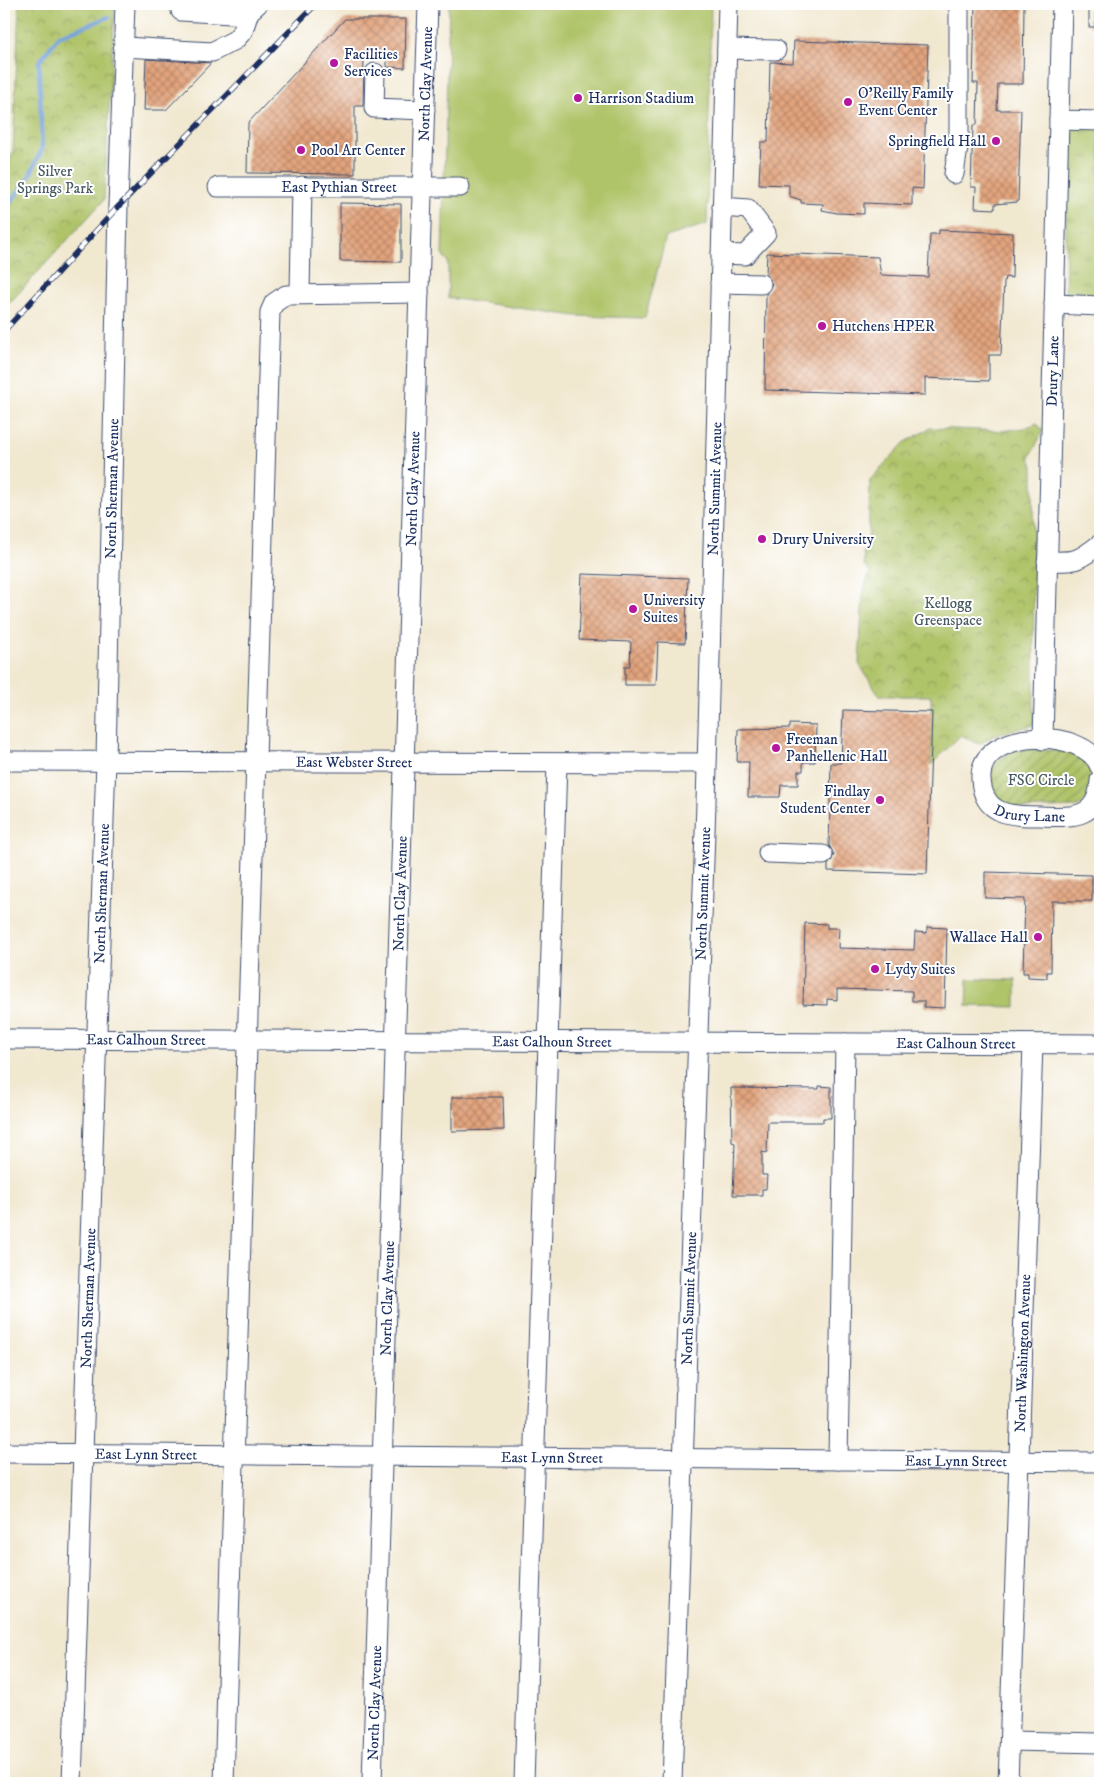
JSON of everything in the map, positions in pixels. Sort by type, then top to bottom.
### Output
[{"type":"street","name":"North Sherman Avenue","points":[[72,1783],[106,760],[125,4]]},
{"type":"street","points":[[124,47],[212,52],[235,40],[243,31],[253,10],[181,11],[182,4]]},
{"type":"street","name":"North Clay Avenue","points":[[372,1783],[384,1458],[397,1042],[403,762],[428,4]]},
{"type":"street","name":"North Summit Avenue","points":[[672,1783],[706,763],[728,4]]},
{"type":"street","points":[[954,174],[959,141],[959,4]]},
{"type":"street","name":"Drury Lane","points":[[1043,740],[1046,561],[1062,4]]},
{"type":"street","points":[[727,49],[776,50]]},
{"type":"street","points":[[375,73],[374,108],[425,110]]},
{"type":"street","points":[[1059,120],[1100,122]]},
{"type":"street","points":[[300,293],[302,186]]},
{"type":"street","name":"East Pythian Street","points":[[218,187],[460,187]]},
{"type":"street","points":[[721,254],[745,255],[766,233],[748,209],[722,207]]},
{"type":"street","points":[[720,283],[761,284]]},
{"type":"street","points":[[224,1783],[270,312],[274,302],[286,295],[300,293],[419,293]]},
{"type":"street","points":[[1054,304],[1100,306]]},
{"type":"street","points":[[1046,561],[1072,562],[1085,556],[1100,544]]},
{"type":"street","name":"Drury Lane","points":[[1100,767],[1097,758],[1089,750],[1076,743],[1043,740],[1011,741],[988,756],[982,767],[981,778],[983,792],[990,805],[1007,816],[1072,818],[1084,813],[1094,804],[1099,794],[1100,780]]},
{"type":"street","name":"East Webster Street","points":[[4,761],[706,763]]},
{"type":"street","points":[[524,1783],[546,1042],[557,764]]},
{"type":"street","points":[[768,853],[823,855]]},
{"type":"street","name":"East Calhoun Street","points":[[4,1039],[1100,1044]]},
{"type":"street","points":[[838,1460],[845,1043]]},
{"type":"street","name":"North Washington Avenue","points":[[1008,1783],[1032,1044]]},
{"type":"street","name":"East Lynn Street","points":[[4,1453],[384,1458],[1100,1462]]},
{"type":"street","points":[[1010,1741],[1100,1743]]},
{"type":"green space","name":"Silver Springs Park","points":[[19,4],[115,4],[104,200],[4,309],[4,175],[13,152]]},
{"type":"green space","name":"Harrison Stadium","points":[[449,4],[711,4],[707,224],[666,237],[645,318],[576,316],[448,298],[448,261],[442,255]]},
{"type":"green space","points":[[1068,120],[1100,121],[1100,306],[1065,305]]},
{"type":"green space","name":"Kellogg Greenspace","points":[[1037,423],[1043,431],[1030,457],[1033,466],[1034,725],[997,734],[979,744],[961,735],[931,765],[931,696],[879,696],[859,664],[863,593],[870,571],[864,566],[863,551],[868,546],[870,480],[904,443],[930,428],[1002,431],[1025,428]]},
{"type":"green space","name":"FSC Circle","points":[[1015,749],[1071,751],[1091,764],[1095,776],[1090,796],[1079,807],[1015,809],[998,803],[988,779],[991,764]]},
{"type":"green space","points":[[968,979],[1016,980],[1016,1007],[967,1006]]},
{"type":"building","points":[[975,4],[1024,4],[1023,84],[998,84],[997,110],[1021,110],[1018,202],[995,204],[995,209],[975,208],[976,187],[971,187],[973,125],[977,125],[978,83],[973,83]]},
{"type":"building","points":[[1089,4],[1100,4],[1100,27],[1089,27]]},
{"type":"building","points":[[345,19],[406,19],[405,68],[387,67],[387,59],[364,59],[363,106],[355,106],[355,174],[247,173],[248,123]]},
{"type":"building","name":"O'Reilly Family Event Center","points":[[794,41],[928,45],[923,189],[912,188],[912,205],[864,203],[864,214],[837,213],[822,210],[823,204],[801,203],[801,200],[789,196],[789,185],[759,184],[761,142],[768,142],[770,62],[793,63]]},
{"type":"building","points":[[146,59],[211,63],[166,110],[144,110]]},
{"type":"building","points":[[340,203],[401,204],[401,262],[340,261]]},
{"type":"building","points":[[939,230],[1013,233],[1012,278],[1005,277],[1004,282],[1001,355],[989,355],[989,381],[925,378],[925,395],[765,390],[766,294],[772,284],[766,274],[767,253],[878,257],[881,275],[928,277],[930,234],[939,234]]},
{"type":"building","name":"University Suites","points":[[582,574],[688,578],[685,643],[658,642],[656,685],[625,685],[625,666],[630,666],[631,642],[579,640]]},
{"type":"building","name":"Findlay Student Center","points":[[843,710],[932,712],[927,874],[828,871],[828,865],[834,855],[829,845],[831,763],[841,763]]},
{"type":"building","name":"Freeman Panhellenic Hall","points":[[790,724],[816,725],[815,762],[803,762],[803,771],[798,771],[798,785],[781,785],[780,797],[748,797],[749,762],[737,762],[738,729],[790,728]]},
{"type":"building","name":"Wallace Hall","points":[[985,872],[1092,875],[1092,901],[1052,901],[1051,972],[1047,972],[1047,978],[1028,977],[1028,973],[1023,973],[1025,899],[985,898]]},
{"type":"building","name":"Lydy Suites","points":[[805,923],[827,924],[827,928],[839,928],[838,948],[914,950],[915,932],[927,933],[927,927],[947,928],[945,1008],[924,1007],[924,1001],[912,1001],[912,991],[837,989],[837,1000],[827,999],[827,1005],[803,1004]]},
{"type":"building","points":[[819,1086],[831,1087],[831,1118],[823,1118],[823,1122],[768,1122],[767,1153],[762,1152],[762,1175],[767,1175],[766,1189],[762,1189],[762,1195],[733,1195],[735,1143],[732,1142],[731,1088],[819,1089]]},
{"type":"building","points":[[452,1097],[503,1097],[504,1130],[452,1131]]},
{"type":"waterway","points":[[4,211],[29,177],[42,149],[39,62],[59,36],[109,17]]},
{"type":"railway","points":[[4,331],[116,209],[316,4]]},
{"type":"place","name":"Facilities Services","points":[[334,63]]},
{"type":"place","name":"Harrison Stadium","points":[[578,98]]},
{"type":"place","name":"O'Reilly Family Event Center","points":[[848,102]]},
{"type":"place","name":"Springfield Hall","points":[[996,141]]},
{"type":"place","name":"Pool Art Center","points":[[301,150]]},
{"type":"place","name":"Hutchens HPER","points":[[822,326]]},
{"type":"place","name":"Drury University","points":[[762,539]]},
{"type":"place","name":"University Suites","points":[[633,609]]},
{"type":"place","name":"Freeman Panhellenic Hall","points":[[776,748]]},
{"type":"place","name":"Findlay Student Center","points":[[880,800]]},
{"type":"place","name":"Wallace Hall","points":[[1038,937]]},
{"type":"place","name":"Lydy Suites","points":[[875,969]]}]
